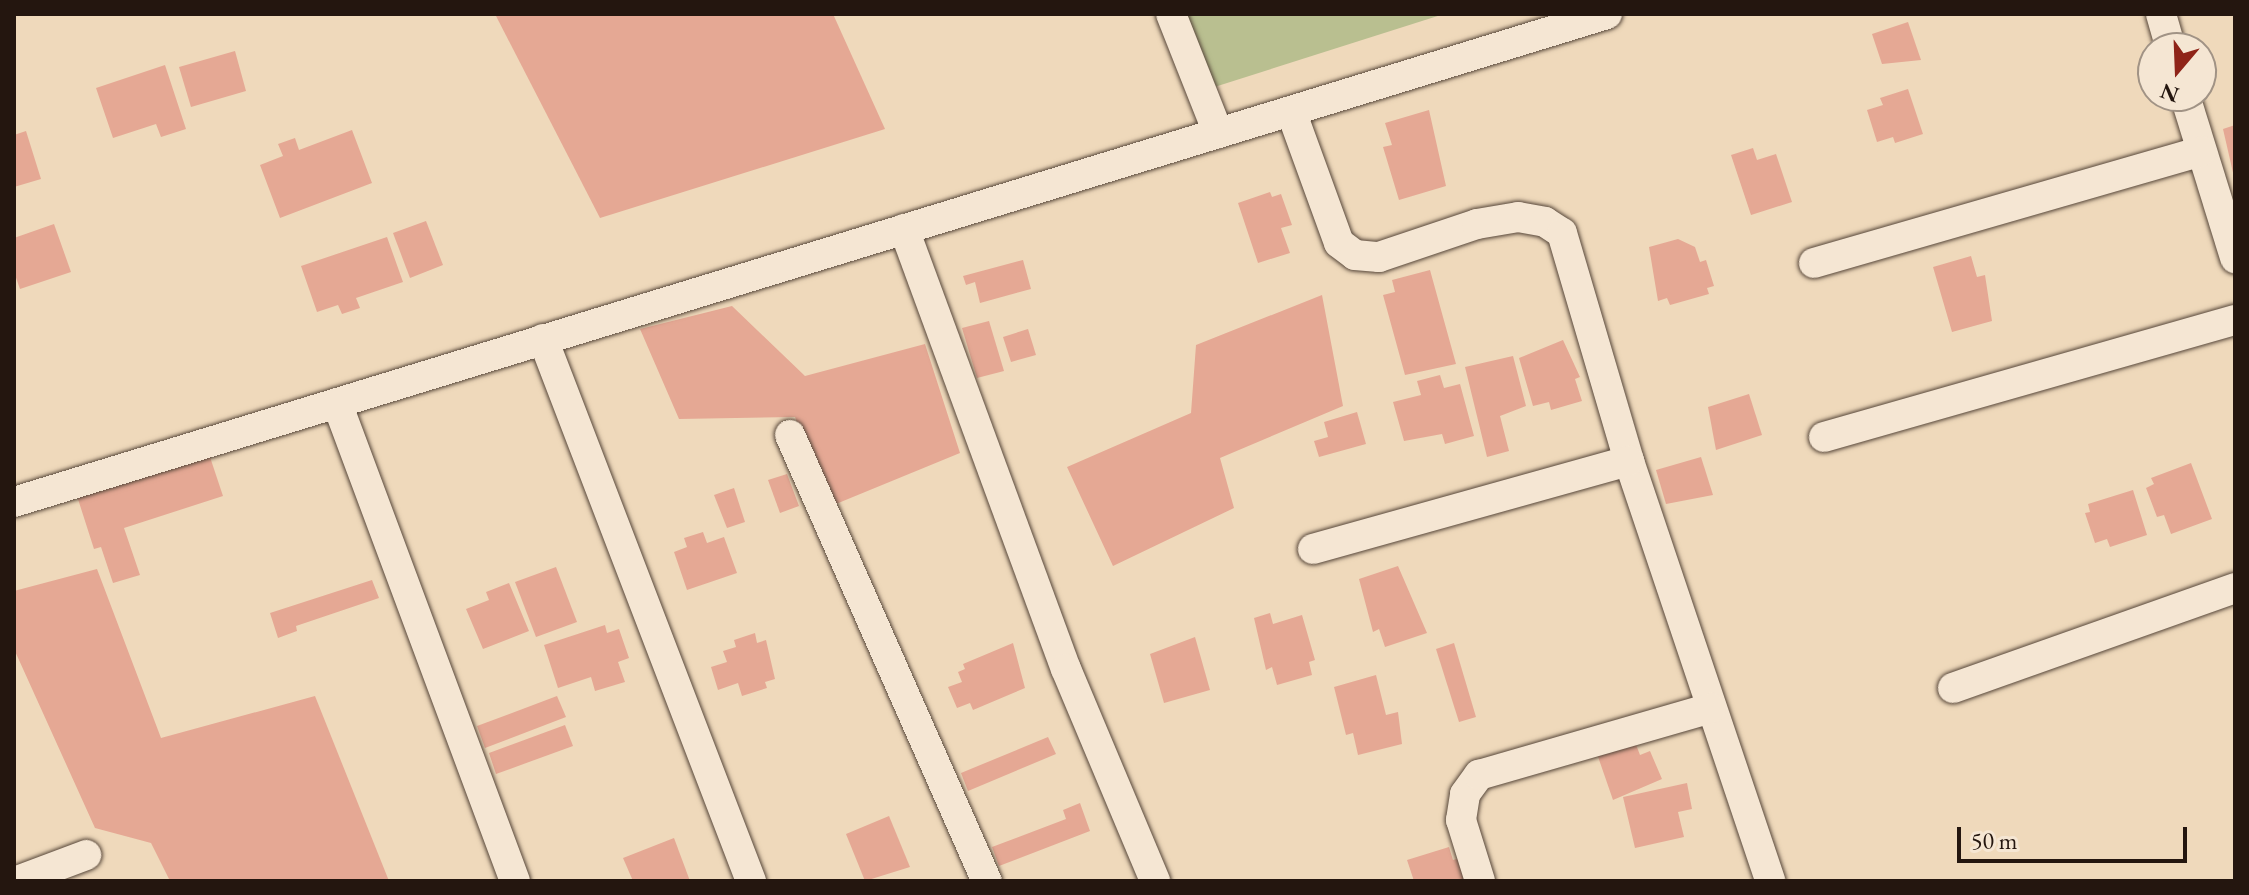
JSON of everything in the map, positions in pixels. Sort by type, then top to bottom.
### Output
[{"type":"street","points":[[1171,14],[1218,133]]},
{"type":"street","points":[[14,502],[1607,14]]},
{"type":"street","points":[[1291,111],[1339,243],[1355,255],[1379,257],[1477,224],[1518,217],[1545,222],[1562,233],[1629,461],[1770,881]]},
{"type":"street","points":[[2190,112],[2235,258]]},
{"type":"street","points":[[1814,263],[2201,151]]},
{"type":"street","points":[[904,229],[1066,669],[1155,881]]},
{"type":"street","points":[[1824,437],[2235,320]]},
{"type":"street","points":[[543,339],[751,881]]},
{"type":"street","points":[[337,403],[515,881]]},
{"type":"street","points":[[790,435],[987,881]]},
{"type":"street","points":[[1313,549],[1629,461]]},
{"type":"street","points":[[1953,688],[2235,588]]},
{"type":"street","points":[[1480,881],[1461,820],[1465,794],[1479,775],[1711,708]]},
{"type":"street","points":[[17,881],[86,855]]},
{"type":"green space","points":[[1176,14],[1444,14],[1205,90]]},
{"type":"building","points":[[495,14],[833,14],[885,129],[600,218]]},
{"type":"building","points":[[1908,22],[1921,60],[1882,64],[1872,34]]},
{"type":"building","points":[[235,51],[246,91],[191,107],[179,67]]},
{"type":"building","points":[[165,65],[186,129],[161,137],[156,124],[113,138],[96,88]]},
{"type":"building","points":[[1908,89],[1923,134],[1895,143],[1893,137],[1877,142],[1867,110],[1883,105],[1880,98]]},
{"type":"building","points":[[1429,110],[1446,186],[1399,200],[1383,147],[1392,145],[1385,123]]},
{"type":"building","points":[[2235,125],[2235,177],[2234,177],[2223,129]]},
{"type":"building","points":[[352,130],[372,183],[280,218],[260,165],[283,156],[278,144],[295,138],[299,150]]},
{"type":"building","points":[[26,131],[41,179],[14,187],[14,135]]},
{"type":"building","points":[[1753,148],[1757,160],[1776,154],[1792,202],[1751,215],[1731,155]]},
{"type":"building","points":[[1270,192],[1272,197],[1281,194],[1292,225],[1281,228],[1290,253],[1258,263],[1238,203]]},
{"type":"building","points":[[426,221],[443,265],[410,278],[393,233]]},
{"type":"building","points":[[54,224],[71,272],[20,289],[14,272],[14,238]]},
{"type":"building","points":[[387,237],[403,282],[356,298],[360,308],[342,314],[338,305],[317,312],[301,266]]},
{"type":"building","points":[[1678,239],[1695,247],[1700,262],[1706,260],[1714,286],[1707,288],[1709,294],[1670,305],[1667,298],[1658,301],[1649,247]]},
{"type":"building","points":[[1971,256],[1977,277],[1985,275],[1992,321],[1952,332],[1933,267]]},
{"type":"building","points":[[1023,260],[1031,289],[980,303],[975,282],[966,285],[963,276]]},
{"type":"building","points":[[1430,270],[1456,364],[1405,375],[1383,295],[1395,292],[1392,280]]},
{"type":"building","points":[[1322,295],[1343,406],[1220,458],[1234,508],[1113,566],[1067,467],[1191,413],[1196,345]]},
{"type":"building","points":[[732,306],[805,376],[925,344],[960,453],[831,506],[795,417],[679,419],[640,329]]},
{"type":"building","points":[[989,321],[1004,371],[977,378],[962,328]]},
{"type":"building","points":[[1028,329],[1036,355],[1011,362],[1003,337]]},
{"type":"building","points":[[1563,340],[1580,377],[1575,379],[1582,401],[1551,410],[1549,402],[1533,406],[1519,358]]},
{"type":"building","points":[[1513,356],[1526,406],[1500,416],[1509,451],[1487,457],[1465,367]]},
{"type":"building","points":[[1440,375],[1444,388],[1460,384],[1474,436],[1445,444],[1442,434],[1404,441],[1393,402],[1421,395],[1417,381]]},
{"type":"building","points":[[1749,394],[1762,435],[1716,450],[1708,407]]},
{"type":"building","points":[[1357,412],[1366,444],[1319,457],[1314,441],[1328,437],[1324,422]]},
{"type":"building","points":[[209,454],[223,496],[124,528],[140,575],[113,583],[101,547],[94,549],[77,496]]},
{"type":"building","points":[[1701,457],[1713,495],[1666,504],[1656,470]]},
{"type":"building","points":[[2191,463],[2212,519],[2171,534],[2164,515],[2157,517],[2146,488],[2154,484],[2151,478]]},
{"type":"building","points":[[787,474],[799,506],[780,513],[768,480]]},
{"type":"building","points":[[734,488],[745,522],[727,528],[714,495]]},
{"type":"building","points":[[2133,490],[2147,535],[2110,547],[2107,539],[2095,543],[2085,513],[2090,512],[2088,504]]},
{"type":"building","points":[[703,532],[707,543],[724,537],[737,573],[687,590],[674,552],[687,547],[684,538]]},
{"type":"building","points":[[1398,566],[1427,633],[1385,647],[1379,629],[1373,632],[1359,579]]},
{"type":"building","points":[[556,567],[577,622],[536,637],[515,582]]},
{"type":"building","points":[[97,569],[161,738],[315,696],[389,881],[170,881],[151,843],[95,828],[14,649],[14,591]]},
{"type":"building","points":[[372,580],[379,598],[296,626],[297,631],[278,638],[270,613]]},
{"type":"building","points":[[509,583],[529,631],[483,649],[466,609],[489,600],[486,592]]},
{"type":"building","points":[[1270,613],[1273,624],[1302,615],[1315,660],[1309,662],[1312,675],[1277,685],[1272,667],[1266,670],[1254,618]]},
{"type":"building","points":[[605,625],[607,633],[619,629],[629,658],[618,662],[625,682],[595,691],[591,677],[558,688],[544,645]]},
{"type":"building","points":[[755,633],[757,643],[766,640],[775,679],[765,682],[767,688],[742,696],[738,683],[718,690],[711,667],[727,662],[723,651],[736,647],[734,640]]},
{"type":"building","points":[[1195,637],[1210,690],[1164,703],[1150,654]]},
{"type":"building","points":[[1013,643],[1025,688],[973,710],[970,703],[957,708],[948,687],[962,682],[958,672],[965,669],[963,664]]},
{"type":"building","points":[[1454,643],[1476,717],[1459,722],[1436,649]]},
{"type":"building","points":[[1376,675],[1386,715],[1398,712],[1402,744],[1358,755],[1353,733],[1346,735],[1334,687]]},
{"type":"building","points":[[557,696],[566,717],[485,748],[477,726]]},
{"type":"building","points":[[565,725],[573,746],[496,774],[489,753]]},
{"type":"building","points":[[1048,737],[1056,754],[968,791],[961,773]]},
{"type":"building","points":[[1635,742],[1640,755],[1650,751],[1662,779],[1613,800],[1595,748]]},
{"type":"building","points":[[1687,783],[1692,809],[1678,812],[1684,837],[1635,848],[1623,797]]},
{"type":"building","points":[[1080,803],[1090,831],[999,866],[992,847],[1066,819],[1063,810]]},
{"type":"building","points":[[889,816],[910,867],[865,881],[846,834]]},
{"type":"building","points":[[674,838],[690,881],[633,881],[623,858]]},
{"type":"building","points":[[1449,847],[1453,860],[1460,858],[1467,881],[1414,881],[1407,860]]}]
